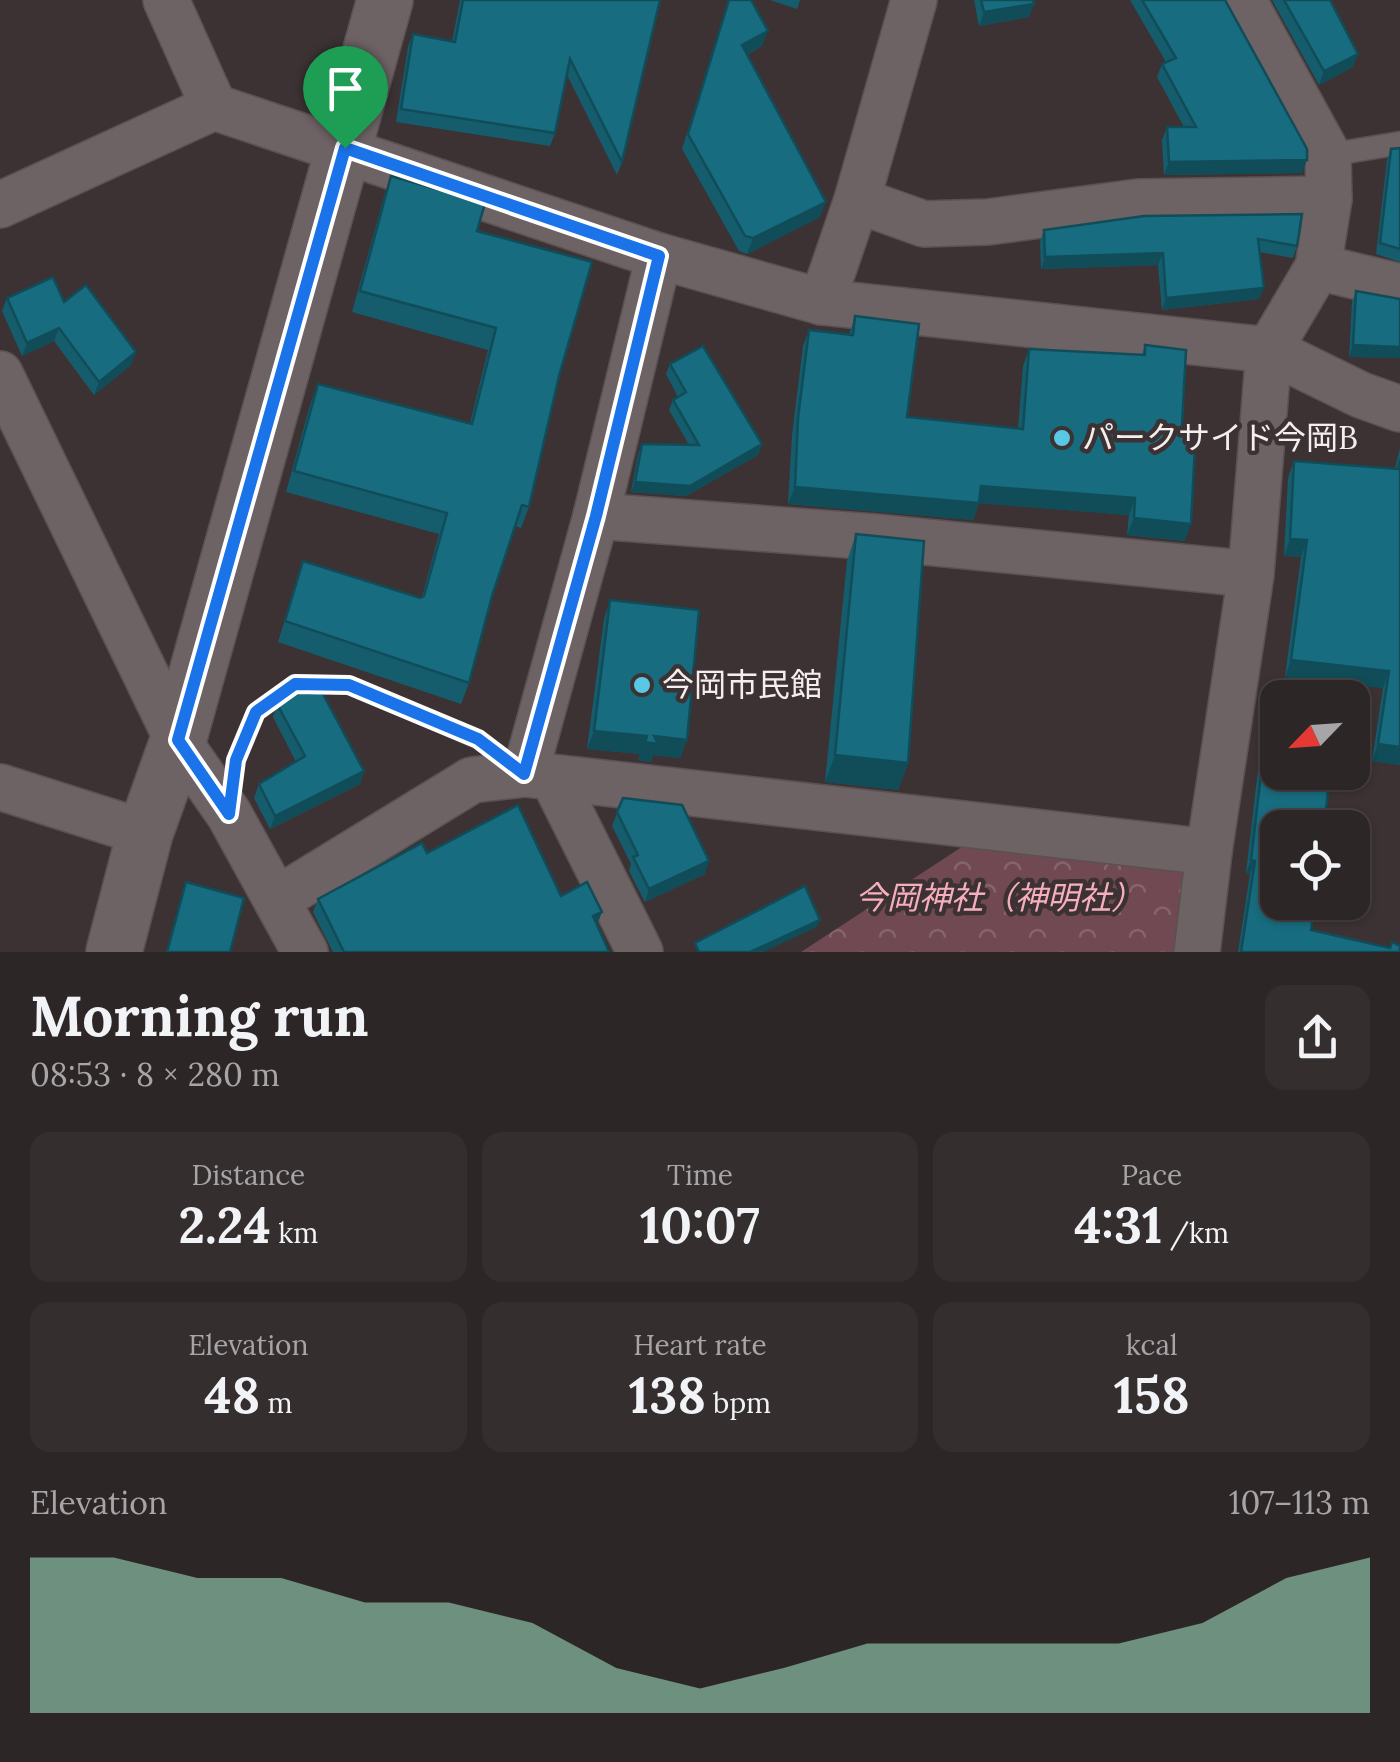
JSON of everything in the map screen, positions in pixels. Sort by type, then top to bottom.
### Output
[{"type":"street","points":[[166,0],[214,107]]},
{"type":"street","points":[[114,952],[145,833],[178,740],[384,0]]},
{"type":"street","points":[[822,302],[858,200],[914,0]]},
{"type":"street","points":[[1198,952],[1209,852],[1252,574],[1269,350],[1318,267],[1328,177],[1243,0]]},
{"type":"street","points":[[0,205],[214,107],[659,256],[822,302],[1269,350],[1361,395],[1400,409]]},
{"type":"street","points":[[858,200],[924,224],[988,222],[1328,177]]},
{"type":"street","points":[[640,952],[539,776],[659,256]]},
{"type":"street","points":[[1318,267],[1400,287]]},
{"type":"street","points":[[0,374],[178,740],[229,814],[304,952]]},
{"type":"street","points":[[596,516],[876,537],[1252,574]]},
{"type":"street","points":[[278,899],[472,780],[539,776],[1209,852]]},
{"type":"street","points":[[0,787],[145,833]]},
{"type":"lane","points":[[1328,177],[1400,143]]},
{"type":"path","points":[[229,814],[236,760],[256,712],[295,684],[349,685],[478,739],[539,776]]},
{"type":"green space","name":"今岡神社（神明社）","points":[[971,841],[1193,864],[1182,952],[801,952]]},
{"type":"building","points":[[463,0],[660,0],[622,162],[570,59],[555,133],[401,109],[413,34],[455,42]]},
{"type":"building","points":[[729,0],[751,0],[768,31],[742,45],[826,202],[753,238],[745,236],[688,134]]},
{"type":"building","points":[[981,0],[1033,0],[1034,4],[984,12]]},
{"type":"building","points":[[1142,0],[1225,0],[1307,149],[1307,160],[1169,162],[1167,127],[1196,127],[1162,64],[1176,58]]},
{"type":"building","points":[[1284,0],[1330,0],[1358,54],[1324,71]]},
{"type":"building","points":[[1400,148],[1400,249],[1380,243],[1391,149]]},
{"type":"building","points":[[391,176],[485,203],[477,231],[592,262],[559,376],[529,507],[522,505],[469,683],[285,621],[303,561],[420,598],[424,596],[447,513],[294,471],[318,384],[472,424],[496,328],[360,291]]},
{"type":"building","points":[[1302,214],[1297,246],[1258,239],[1264,288],[1166,298],[1163,253],[1045,257],[1044,230],[1144,216]]},
{"type":"building","points":[[53,277],[64,302],[86,285],[136,352],[99,382],[59,328],[27,343],[7,298]]},
{"type":"building","points":[[1356,291],[1400,299],[1400,347],[1353,345]]},
{"type":"building","points":[[855,316],[919,324],[907,417],[1023,429],[1029,349],[1145,355],[1145,345],[1186,350],[1182,425],[1196,426],[1191,524],[1134,518],[1135,498],[981,486],[979,503],[795,487],[798,418],[809,330],[853,335]]},
{"type":"building","points":[[703,346],[762,444],[690,486],[635,482],[642,444],[699,445],[673,400],[686,392],[670,364]]},
{"type":"building","points":[[1400,459],[1400,747],[1378,744],[1389,671],[1291,660],[1307,540],[1290,539],[1294,461],[1398,469]]},
{"type":"building","points":[[856,534],[924,541],[908,763],[835,755]]},
{"type":"building","points":[[610,600],[699,610],[687,740],[654,736],[658,744],[645,742],[647,736],[594,731]]},
{"type":"building","points":[[316,681],[364,771],[275,816],[259,784],[305,756],[277,704]]},
{"type":"building","points":[[1260,782],[1260,790],[1328,790],[1326,810],[1260,810],[1260,920],[1312,920],[1311,930],[1390,948],[1392,942],[1400,946],[1400,952],[1241,952],[1255,861],[1251,860]]},
{"type":"building","points":[[623,798],[682,805],[709,861],[649,889],[617,812]]},
{"type":"building","points":[[518,805],[561,896],[587,882],[602,912],[593,916],[609,952],[344,952],[318,899],[422,843],[427,853]]},
{"type":"building","points":[[186,882],[244,898],[230,952],[167,952]]},
{"type":"building","points":[[805,886],[820,920],[750,952],[699,952],[695,943]]},
{"type":"place","name":"パークサイド今岡B","points":[[1062,438]]},
{"type":"place","name":"今岡市民館","points":[[642,685]]},
{"type":"route","points":[[345,148],[659,256],[596,516],[524,774],[478,739],[349,685],[295,684],[256,712],[236,760],[229,814],[178,740],[345,148]]}]
